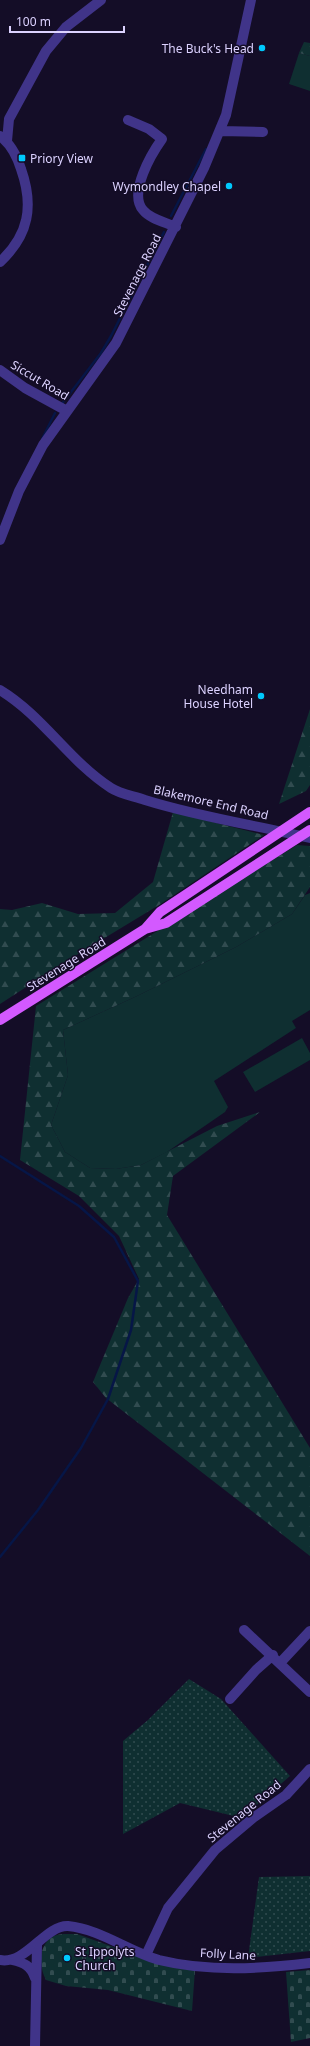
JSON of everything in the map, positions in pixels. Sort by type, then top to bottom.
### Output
[{"type":"main road","points":[[145,929],[160,912],[310,812]]},
{"type":"main road","points":[[145,929],[166,923],[310,830]]},
{"type":"main road","name":"Stevenage Road","points":[[0,1020],[145,929]]},
{"type":"street","points":[[0,262],[15,247],[19,240],[25,226],[28,207],[27,187],[24,177],[4,138],[4,121],[37,64],[55,38],[101,0]]},
{"type":"street","name":"Stevenage Road","points":[[0,540],[24,481],[43,445],[116,343],[176,227],[221,131],[233,88],[251,0]]},
{"type":"street","points":[[128,120],[153,131],[162,139],[145,168],[138,195],[141,207],[154,217],[176,227]]},
{"type":"street","points":[[221,131],[263,132]]},
{"type":"street","name":"Siccut Road","points":[[0,370],[25,388],[67,411]]},
{"type":"street","name":"Blakemore End Road","points":[[0,690],[21,704],[88,771],[112,789],[189,812],[310,838]]},
{"type":"street","points":[[244,1630],[273,1655],[310,1692]]},
{"type":"street","points":[[280,1663],[310,1631]]},
{"type":"street","points":[[230,1699],[256,1670],[273,1655]]},
{"type":"street","name":"Stevenage Road","points":[[146,1955],[168,1908],[215,1850],[253,1818],[286,1795],[310,1769]]},
{"type":"street","name":"Folly Lane","points":[[12,1960],[37,1945],[51,1931],[66,1926],[84,1928],[160,1960],[194,1966],[263,1969],[310,1963]]},
{"type":"street","points":[[34,2046],[37,1945]]},
{"type":"street","points":[[0,1960],[12,1960],[26,1964],[32,1969],[36,1980]]},
{"type":"green space","points":[[304,42],[310,43],[310,56],[299,53]]},
{"type":"green space","points":[[299,53],[310,56],[310,91],[289,84]]},
{"type":"green space","points":[[310,709],[310,785],[306,791],[279,804]]},
{"type":"green space","points":[[173,812],[264,835],[159,905],[65,962],[0,1004],[0,909],[12,910],[42,903],[78,914],[115,913],[153,882]]},
{"type":"green space","points":[[297,845],[310,846],[310,887],[292,914],[236,947],[137,996],[63,1030],[68,1075],[51,1125],[65,1152],[90,1168],[116,1169],[141,1165],[217,1126],[260,1112],[173,1176],[167,1215],[310,1448],[310,1556],[106,1398],[93,1382],[128,1298],[139,1279],[119,1236],[79,1196],[20,1160],[36,1006]]},
{"type":"green space","points":[[310,893],[310,1010],[292,1021],[296,1028],[214,1081],[228,1107],[225,1112],[167,1152],[141,1165],[116,1169],[90,1168],[65,1152],[51,1125],[68,1075],[63,1030],[137,996],[236,947],[292,914],[305,895]]},
{"type":"green space","points":[[302,1038],[310,1053],[310,1060],[255,1092],[243,1072]]},
{"type":"green space","points":[[189,1679],[221,1699],[290,1776],[242,1818],[180,1803],[123,1834],[123,1741],[148,1720]]},
{"type":"green space","points":[[310,1876],[310,1951],[248,1958],[259,1877]]},
{"type":"green space","points":[[77,1934],[158,1963],[195,1970],[192,2011],[108,1990],[66,1986],[46,1980],[42,1969],[41,1957],[47,1941],[57,1935]]},
{"type":"green space","points":[[310,1970],[310,2038],[291,2042],[286,1972]]},
{"type":"waterway","points":[[171,216],[206,149]]},
{"type":"waterway","points":[[61,405],[101,353],[164,232]]},
{"type":"waterway","points":[[42,439],[55,413]]},
{"type":"waterway","points":[[0,1156],[79,1206],[114,1237],[138,1281],[131,1330],[108,1399],[81,1448],[38,1510],[0,1557]]},
{"type":"place","name":"The Buck's Head","points":[[262,48]]},
{"type":"place","name":"Priory View","points":[[22,158]]},
{"type":"place","name":"Wymondley Chapel","points":[[229,186]]},
{"type":"place","name":"Needham House Hotel","points":[[261,696]]},
{"type":"place","name":"St Ippolyts Church","points":[[67,1958]]}]
